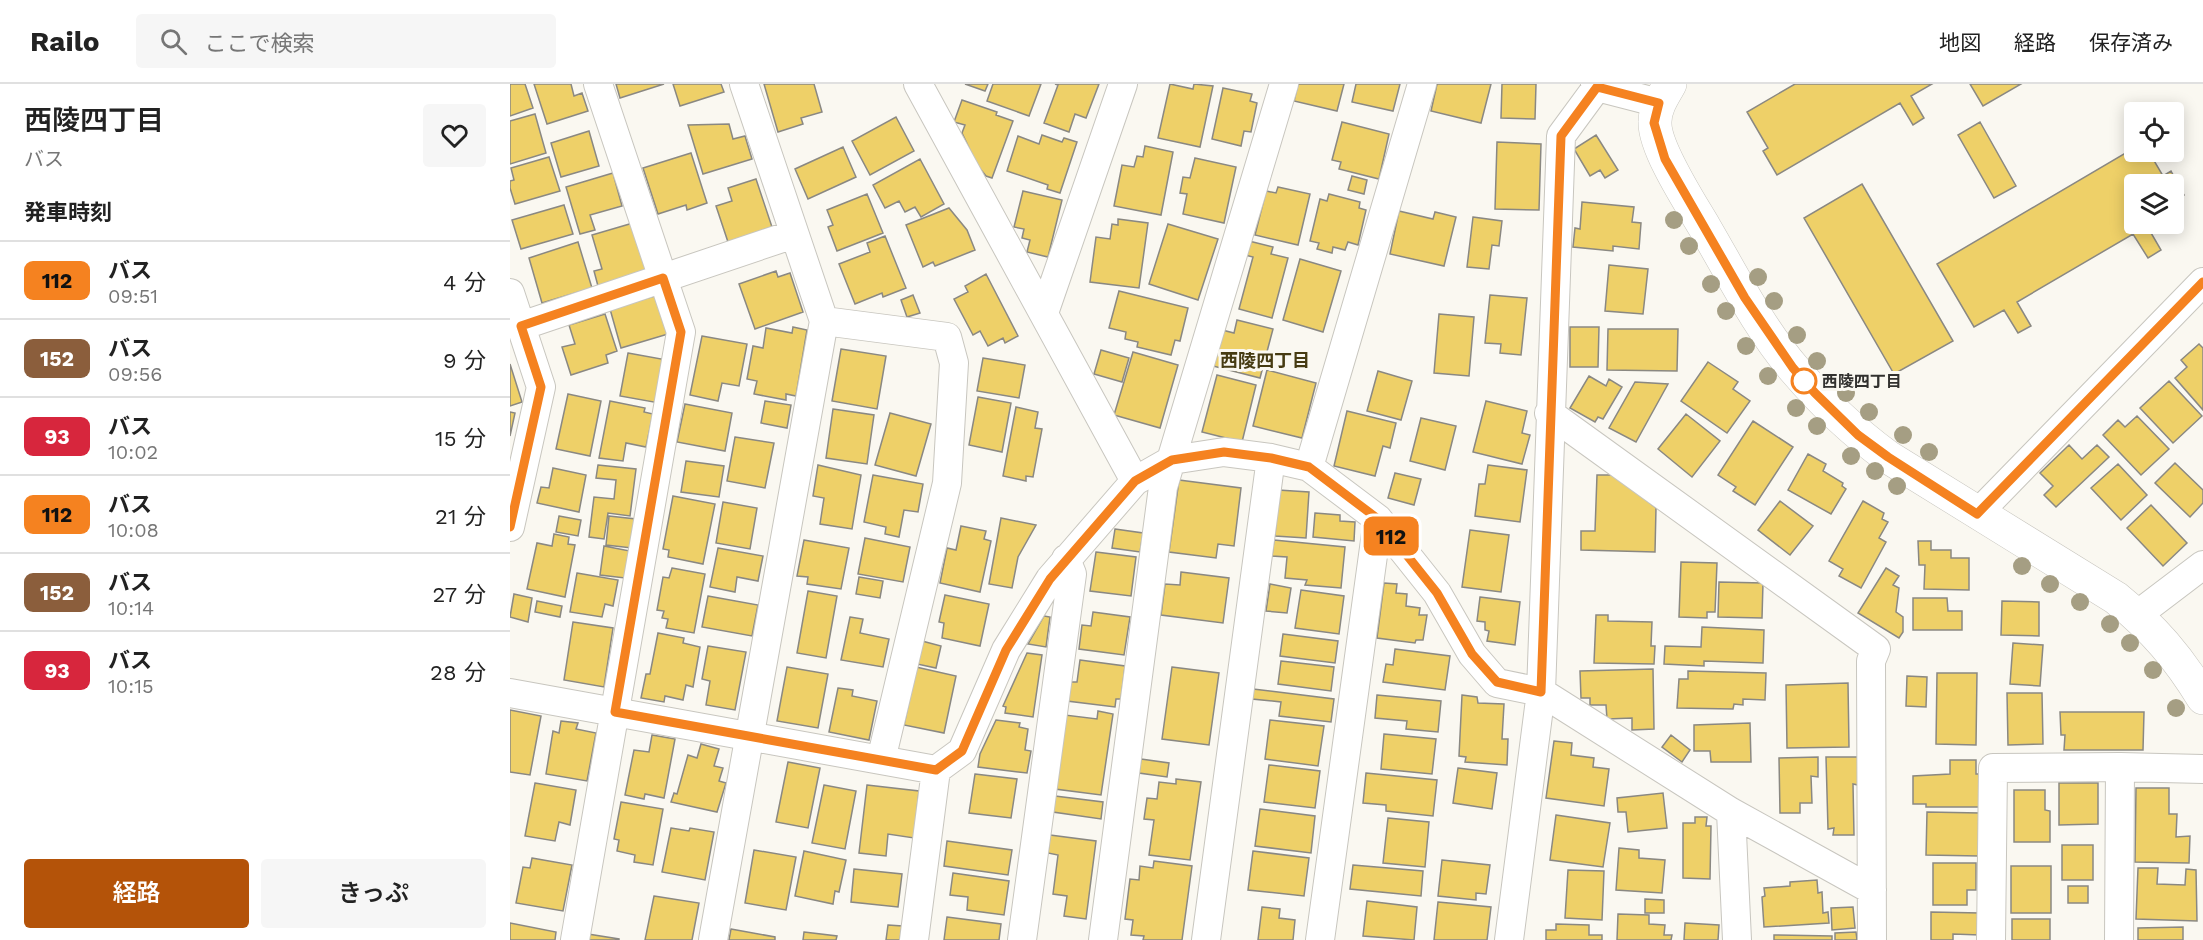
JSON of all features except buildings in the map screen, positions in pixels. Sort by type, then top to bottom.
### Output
[{"type":"street","points":[[575,940],[681,332],[598,84]]},
{"type":"street","points":[[713,940],[824,321],[744,84]]},
{"type":"street","points":[[1044,313],[1123,84]]},
{"type":"street","points":[[1103,940],[1163,487],[1284,84]]},
{"type":"street","points":[[1309,467],[1422,84]]},
{"type":"street","points":[[920,85],[1135,481]]},
{"type":"street","points":[[1509,940],[1541,692],[1549,413],[1561,136],[1596,85],[1664,94],[1654,123],[1665,159],[1745,298],[1793,368],[1815,393],[1858,435],[1888,457],[2116,598],[2137,615],[2182,664],[2203,698]]},
{"type":"street","points":[[521,326],[794,234]]},
{"type":"street","points":[[1977,514],[2203,282]]},
{"type":"street","points":[[510,293],[541,387],[510,527]]},
{"type":"street","points":[[824,321],[947,337],[954,363],[947,483],[881,760]]},
{"type":"street","points":[[1549,413],[1876,649],[1871,661],[1872,940]]},
{"type":"street","points":[[510,693],[936,770],[962,751],[1006,650],[1050,579],[1135,481],[1172,460],[1224,452],[1271,458],[1309,467],[1378,519],[1437,593],[1472,654],[1497,682],[1541,692],[1731,812],[1872,890]]},
{"type":"street","points":[[1206,940],[1271,458]]},
{"type":"street","points":[[1320,940],[1378,519]]},
{"type":"street","points":[[1022,940],[1072,574],[1066,560]]},
{"type":"street","points":[[2137,615],[2203,565]]},
{"type":"street","points":[[2119,940],[2120,767]]},
{"type":"street","points":[[1991,940],[1993,768],[2203,769]]},
{"type":"street","points":[[914,940],[936,770]]},
{"type":"street","points":[[1731,812],[1737,940]]},
{"type":"bus line","name":"112","points":[[510,527],[541,387],[521,326],[663,278],[681,332],[615,712],[936,770],[962,751],[1006,650],[1050,579],[1135,481],[1172,460],[1224,452],[1271,458],[1309,467],[1378,519],[1437,593],[1472,654],[1497,682],[1541,692],[1549,413],[1561,136],[1597,87],[1659,103],[1654,123],[1665,159],[1745,298],[1773,341],[1815,393],[1858,435],[1977,514],[2203,282]]},
{"type":"place","name":"西陵四丁目","points":[[1804,381]]},
{"type":"district","name":"西陵四丁目","points":[[1265,360]]}]
